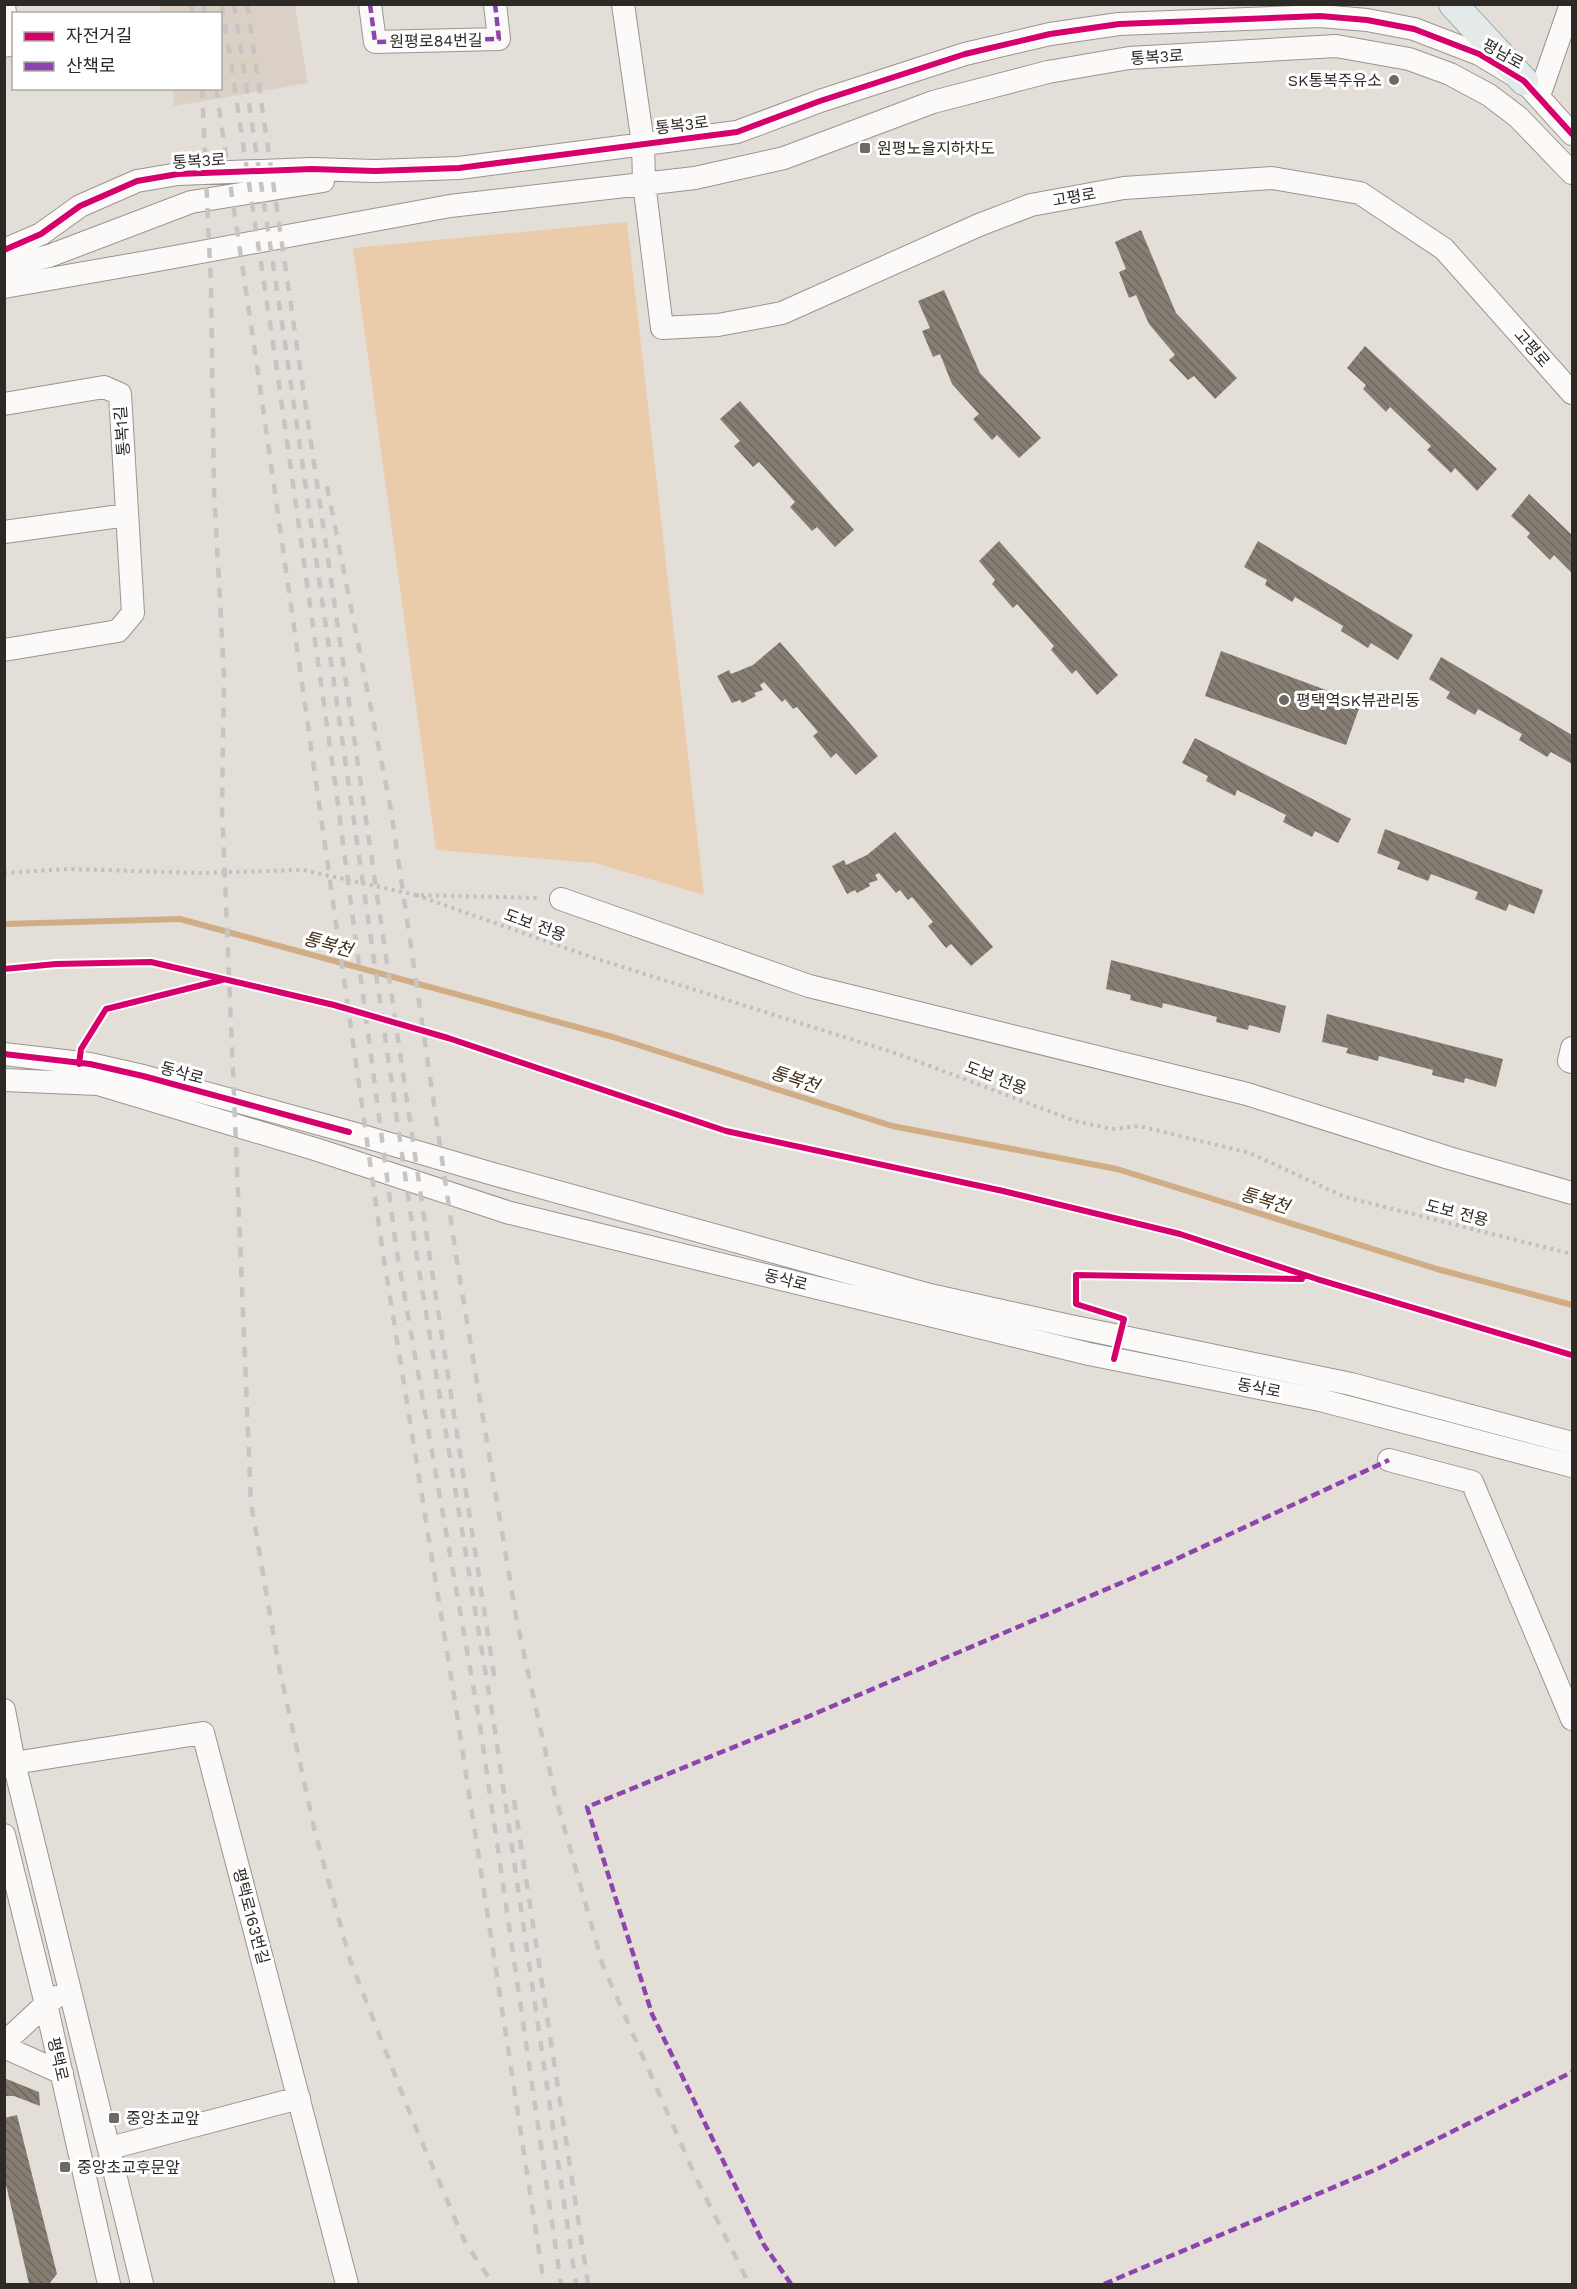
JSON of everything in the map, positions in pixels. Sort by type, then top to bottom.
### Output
[{"type":"main road","points":[[1453,4],[1532,88]]},
{"type":"street","name":"원평로84번길","points":[[370,4],[375,42],[499,39],[495,4]]},
{"type":"street","points":[[623,4],[643,144],[644,183]]},
{"type":"street","name":"평남로","points":[[1532,88],[1571,4]]},
{"type":"street","points":[[4,6],[7,45]]},
{"type":"street","points":[[1367,12],[1363,50],[1409,59],[1450,74],[1489,95],[1518,117],[1572,173]]},
{"type":"street","name":"통복3로","points":[[4,250],[41,234],[80,206],[137,181],[178,174],[312,169],[375,171],[459,168],[737,132],[820,101],[965,54],[1050,34],[1115,14],[1320,16],[1367,12]]},
{"type":"street","name":"평남로","points":[[1367,12],[1479,54],[1532,88],[1572,134]]},
{"type":"street","name":"통복3로","points":[[4,287],[450,206],[695,178],[784,158],[933,102],[1048,72],[1129,58],[1297,47],[1336,46],[1363,50]]},
{"type":"street","points":[[4,267],[50,256],[191,202],[375,171]]},
{"type":"street","name":"고평로","points":[[644,183],[662,328],[718,325],[783,313],[979,225],[1030,205],[1124,188],[1272,178],[1360,193],[1444,249],[1572,393]]},
{"type":"street","name":"통복1길","points":[[4,404],[104,387],[120,394],[133,613],[117,631],[4,650]]},
{"type":"street","points":[[4,532],[127,515]]},
{"type":"street","points":[[561,898],[809,986],[1247,1094],[1449,1158],[1572,1193]]},
{"type":"street","name":"동삭로","points":[[4,1054],[90,1064],[143,1076],[930,1295],[1352,1384],[1572,1443]]},
{"type":"street","name":"동삭로","points":[[4,1080],[98,1084],[318,1150],[510,1213],[1089,1354],[1320,1400],[1572,1466]]},
{"type":"street","points":[[1389,1460],[1472,1482],[1572,1719]]},
{"type":"street","name":"평택로","points":[[4,1710],[14,1763],[142,2284]]},
{"type":"street","name":"평택로163번길","points":[[14,1763],[203,1733],[346,2284]]},
{"type":"street","name":"평택로","points":[[4,1835],[46,2004],[109,2284]]},
{"type":"street","points":[[62,2073],[4,2045],[46,2004],[70,1989]]},
{"type":"street","points":[[110,2148],[299,2098]]},
{"type":"path","points":[[4,873],[68,869],[200,873],[303,870],[416,895],[561,898]]},
{"type":"shaded area","points":[[159,5],[295,5],[308,83],[174,106],[172,90],[222,90],[222,12],[161,12]]},
{"type":"shaded area","points":[[627,222],[704,895],[595,863],[436,850],[353,248]]},
{"type":"building","points":[[1141,230],[1176,313],[1237,378],[1215,399],[1194,376],[1188,380],[1169,360],[1175,355],[1149,324],[1136,295],[1129,298],[1119,272],[1126,269],[1115,242]]},
{"type":"building","points":[[944,290],[980,373],[1041,438],[1019,458],[997,435],[992,440],[973,419],[979,414],[952,384],[940,354],[933,357],[922,331],[930,328],[918,301]]},
{"type":"building","points":[[1365,346],[1497,469],[1477,491],[1455,468],[1451,473],[1427,450],[1431,446],[1390,407],[1386,412],[1363,389],[1366,385],[1347,368]]},
{"type":"building","points":[[740,401],[854,530],[835,547],[817,527],[812,531],[790,507],[795,502],[759,462],[753,467],[734,446],[740,441],[720,419]]},
{"type":"building","points":[[1529,494],[1572,535],[1572,573],[1554,555],[1550,560],[1527,537],[1530,533],[1511,516]]},
{"type":"building","points":[[999,541],[1118,675],[1097,695],[1076,670],[1072,674],[1051,650],[1054,646],[1017,604],[1013,608],[992,584],[995,580],[979,561]]},
{"type":"building","points":[[1258,541],[1413,635],[1398,660],[1371,643],[1368,648],[1341,631],[1343,626],[1295,597],[1292,602],[1265,585],[1267,580],[1244,567]]},
{"type":"building","points":[[780,642],[878,756],[856,775],[836,753],[831,758],[813,736],[818,732],[797,707],[793,709],[785,699],[782,702],[764,682],[760,685],[763,690],[754,693],[756,696],[742,703],[740,700],[732,703],[717,676],[729,670],[731,674],[753,665]]},
{"type":"building","name":"평택역SK뷰관리동","points":[[1221,651],[1361,703],[1346,745],[1205,696]]},
{"type":"building","points":[[1441,657],[1572,735],[1572,764],[1551,752],[1547,757],[1519,740],[1522,734],[1478,709],[1475,715],[1446,698],[1450,692],[1429,679]]},
{"type":"building","points":[[1195,738],[1351,819],[1338,843],[1315,831],[1312,837],[1283,822],[1286,815],[1237,790],[1235,796],[1206,781],[1208,776],[1182,763]]},
{"type":"building","points":[[1385,829],[1543,890],[1534,914],[1509,904],[1506,911],[1475,899],[1478,892],[1431,874],[1428,881],[1397,869],[1400,862],[1377,853]]},
{"type":"building","points":[[895,832],[993,947],[971,966],[951,944],[946,948],[928,926],[933,922],[912,897],[908,900],[900,890],[896,893],[879,873],[875,875],[878,880],[869,883],[870,886],[857,893],[855,890],[847,894],[832,866],[844,860],[846,865],[867,855]]},
{"type":"building","points":[[1111,960],[1286,1006],[1280,1033],[1249,1025],[1248,1030],[1216,1022],[1217,1017],[1163,1003],[1162,1008],[1130,1000],[1131,995],[1106,989]]},
{"type":"building","points":[[1327,1014],[1503,1059],[1496,1087],[1465,1078],[1464,1083],[1432,1075],[1433,1070],[1379,1056],[1378,1061],[1346,1053],[1348,1048],[1322,1042]]},
{"type":"building","points":[[4,2078],[39,2092],[40,2106],[14,2096],[4,2096]]},
{"type":"building","points":[[17,2115],[57,2274],[49,2284],[29,2284],[4,2176],[4,2118]]},
{"type":"waterway","name":"통복천","points":[[4,924],[180,919],[613,1037],[892,1126],[1117,1169],[1437,1269],[1572,1305]]},
{"type":"railway","points":[[191,4],[192,12]]},
{"type":"railway","points":[[203,4],[204,12]]},
{"type":"railway","points":[[222,4],[276,363],[336,790],[397,1253],[479,1719],[561,2284]]},
{"type":"railway","points":[[234,4],[417,1258],[493,1718],[576,2284]]},
{"type":"railway","points":[[247,4],[430,1258],[495,1681]]},
{"type":"railway","points":[[202,90],[211,287],[214,489],[224,676],[222,809],[251,1503],[278,1662],[315,1832],[350,1960],[413,2121],[465,2242],[493,2284]]},
{"type":"railway","points":[[216,90],[382,1247],[456,1708],[544,2284]]},
{"type":"railway","points":[[327,486],[391,810],[457,1262],[517,1622],[555,1795],[603,1966],[697,2180],[749,2284]]},
{"type":"railway","points":[[514,1800],[588,2284]]},
{"type":"marked path","points":[[370,4],[375,42],[499,39],[495,4]]},
{"type":"marked path","points":[[791,2284],[764,2245],[652,2014],[587,1807],[800,1720],[1170,1562],[1389,1460]]},
{"type":"marked path","points":[[1104,2284],[1377,2169],[1572,2072]]},
{"type":"cycle path","points":[[4,250],[41,234],[80,206],[137,181],[178,174],[312,169],[375,171],[459,168],[737,132],[820,101],[965,54],[1050,34],[1119,24],[1320,16],[1367,20],[1414,29],[1479,54],[1524,81],[1572,134]]},
{"type":"cycle path","points":[[4,969],[56,964],[151,962],[334,1005],[448,1038],[726,1131],[1003,1191],[1180,1234],[1317,1279],[1572,1355]]},
{"type":"cycle path","points":[[79,1064],[81,1049],[106,1009],[222,980]]},
{"type":"cycle path","points":[[4,1054],[90,1064],[143,1076],[349,1132]]},
{"type":"cycle path","points":[[1114,1359],[1124,1319],[1076,1304],[1076,1275],[1302,1279]]},
{"type":"place","name":"SK통복주유소","points":[[1394,80]]},
{"type":"place","name":"원평노을지하차도","points":[[865,148]]},
{"type":"place","name":"평택역SK뷰관리동","points":[[1284,700]]},
{"type":"place","name":"중앙초교앞","points":[[114,2118]]},
{"type":"place","name":"중앙초교후문앞","points":[[65,2167]]}]
